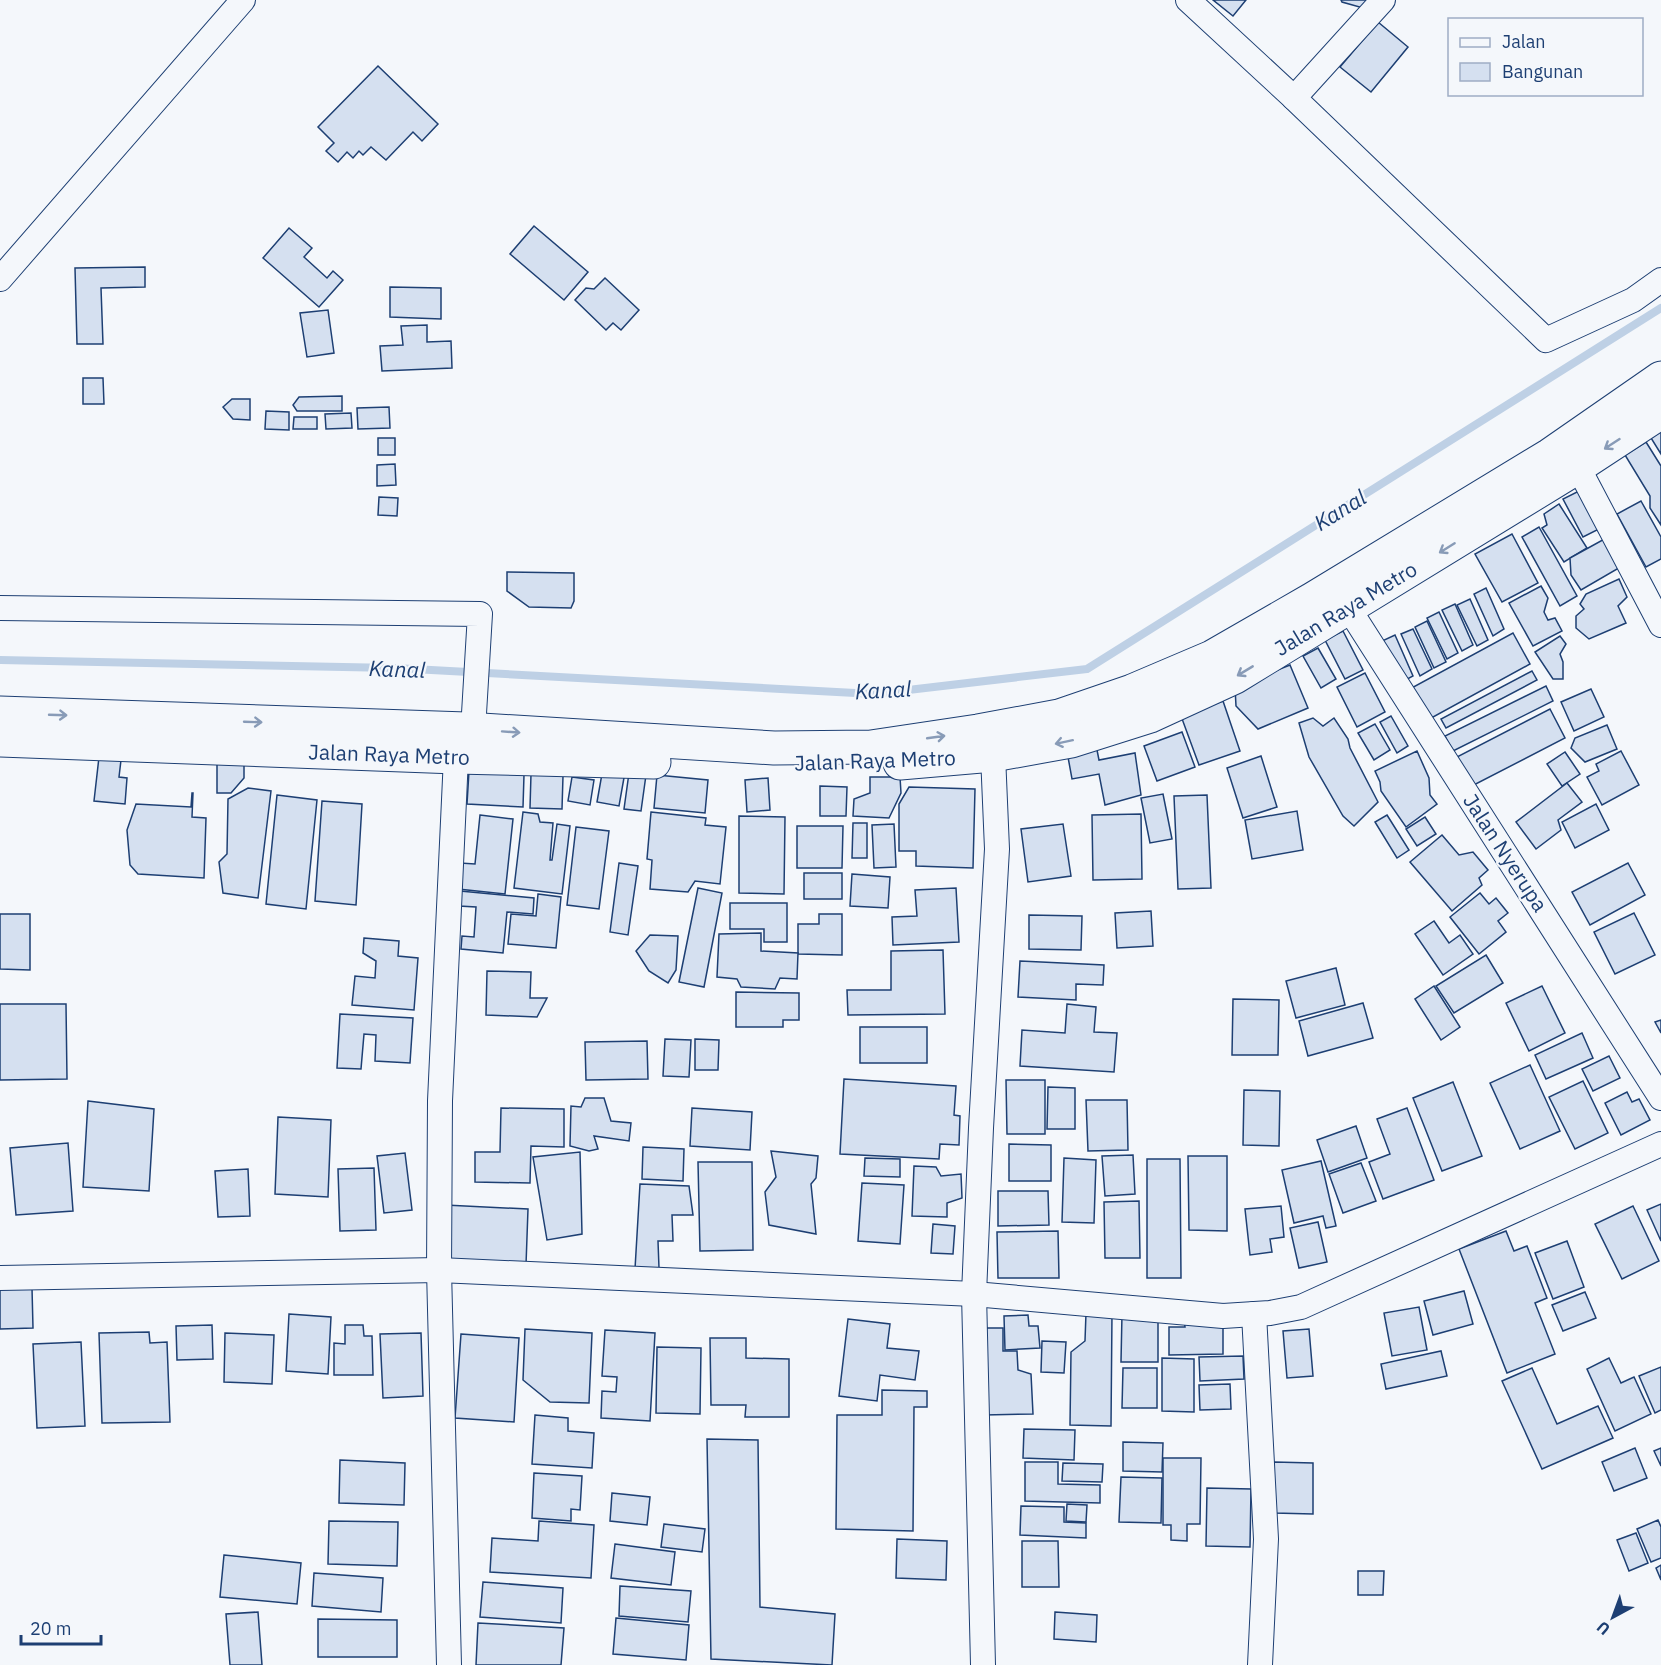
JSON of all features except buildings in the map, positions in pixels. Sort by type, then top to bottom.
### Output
[{"type":"highway","points":[[0,713],[473,730],[774,748],[871,747],[1059,716],[1132,691],[1212,657],[1321,594],[1550,455],[1661,378]]},
{"type":"highway","name":"Jalan Raya Metro","points":[[0,740],[456,757],[765,765],[871,765],[993,755],[1071,741],[1150,716],[1235,677],[1578,467],[1661,412]]},
{"type":"street","points":[[0,279],[243,0]]},
{"type":"street","points":[[1188,0],[1294,98],[1546,340],[1633,300],[1661,280]]},
{"type":"street","points":[[1294,98],[1383,0]]},
{"type":"street","points":[[1578,467],[1661,624]]},
{"type":"street","points":[[0,608],[480,614],[473,730]]},
{"type":"street","name":"Jalan Nyerupa","points":[[1348,609],[1661,1098]]},
{"type":"street","points":[[983,1665],[974,1294],[997,849],[993,755]]},
{"type":"street","points":[[449,1665],[439,1270],[440,1101],[456,757]]},
{"type":"street","points":[[0,1278],[439,1270],[974,1294],[1222,1316],[1270,1313],[1301,1307],[1661,1144]]},
{"type":"street","points":[[1254,1314],[1266,1539],[1260,1665]]},
{"type":"waterway","name":"Kanal","points":[[0,660],[394,668],[874,694],[1087,669],[1661,308]]}]
